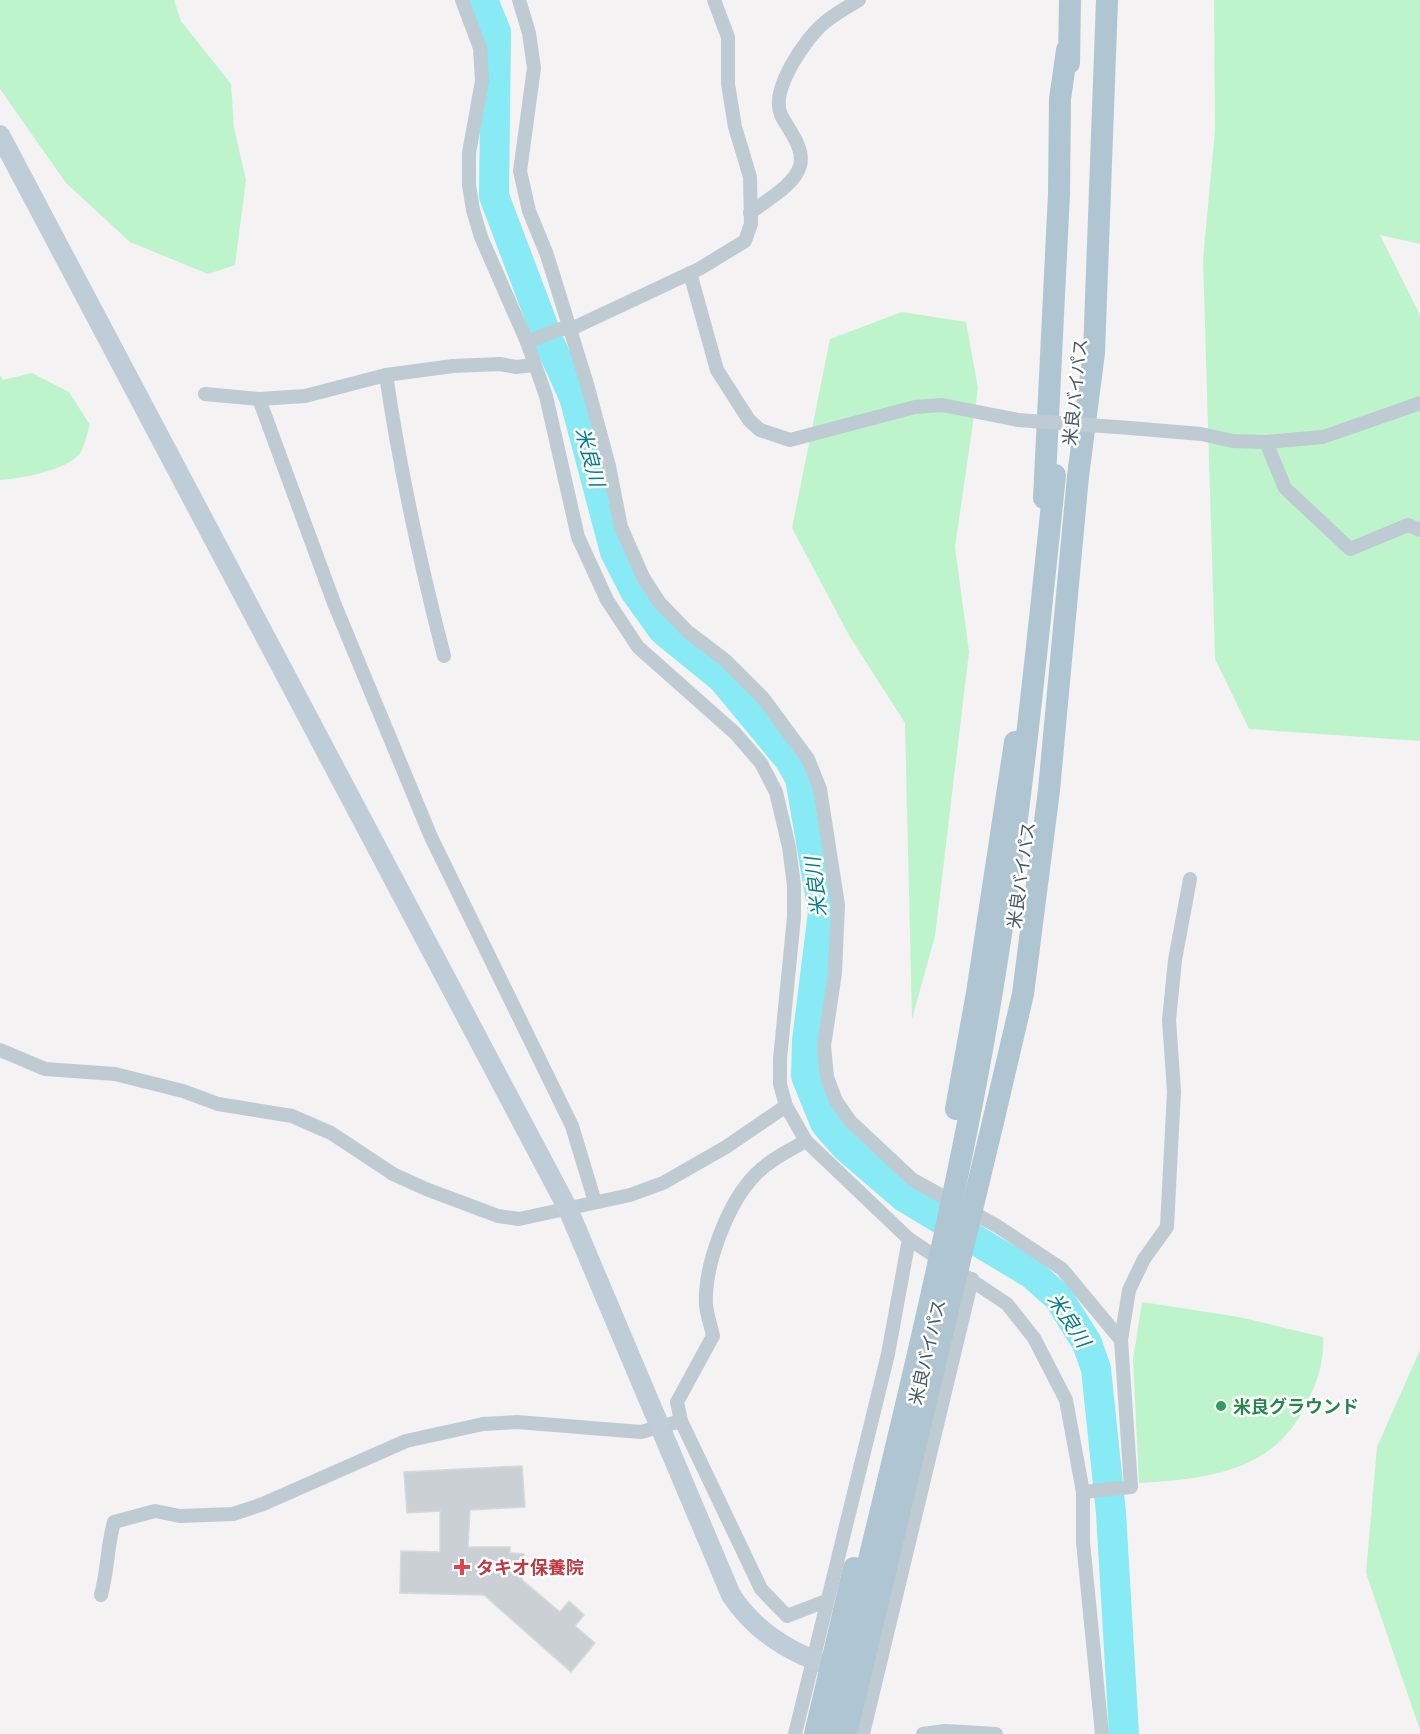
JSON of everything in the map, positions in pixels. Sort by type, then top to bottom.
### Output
[{"type":"main road","name":"米良バイパス","points":[[837,1734],[945,1273],[996,1026],[1038,764],[1060,476],[1074,103],[1067,50],[1070,0]]},
{"type":"main road","name":"米良バイパス","points":[[827,1734],[932,1292],[974,1090],[1026,768],[1060,476],[1082,327],[1093,0]]},
{"type":"main road","points":[[846,1734],[1023,994],[1049,790],[1078,476],[1094,353],[1107,0]]},
{"type":"main road","points":[[815,1734],[822,1662],[854,1568],[921,1290],[956,1109],[1006,808],[1037,570],[1047,468],[1059,194],[1060,99],[1067,50]]},
{"type":"street","points":[[462,0],[480,48],[482,81],[469,153],[469,185],[473,210],[481,237],[530,341],[534,365],[555,429],[578,537],[607,600],[639,647],[735,733],[761,763],[776,792],[789,847],[794,885],[794,917],[780,1059],[780,1084],[786,1106],[806,1141],[909,1239],[1007,1304],[1034,1338],[1052,1368],[1066,1400],[1088,1492],[1083,1542],[1102,1734]]},
{"type":"street","points":[[519,0],[529,33],[534,68],[520,171],[529,211],[547,255],[565,329],[609,466],[621,527],[643,576],[669,613],[725,660],[763,698],[808,759],[815,775],[838,905],[835,973],[824,1046],[827,1077],[836,1101],[850,1121],[913,1180],[997,1226],[1062,1269],[1121,1340]]},
{"type":"street","points":[[530,341],[565,329],[690,273],[745,241],[751,224],[750,177],[735,127],[728,84],[728,37],[714,0]]},
{"type":"street","points":[[750,213],[788,183],[800,167],[800,155],[794,136],[778,105],[784,79],[808,39],[823,23],[859,0]]},
{"type":"street","points":[[0,135],[568,1209],[662,1426],[724,1581],[739,1608],[764,1633],[822,1662],[859,1674]]},
{"type":"street","points":[[690,273],[717,370],[749,420],[760,430],[775,437],[790,440],[887,413],[942,405],[1018,420],[1201,434],[1233,441],[1266,442],[1323,437],[1420,403]]},
{"type":"street","points":[[205,394],[259,399],[305,396],[386,375],[453,366],[534,365]]},
{"type":"street","points":[[386,375],[406,498],[444,656]]},
{"type":"street","points":[[259,399],[334,603],[423,816],[572,1126],[596,1202]]},
{"type":"street","points":[[1266,442],[1284,488],[1350,549],[1408,525],[1420,530]]},
{"type":"street","points":[[1088,1492],[1131,1486],[1121,1340],[1130,1290],[1144,1259],[1167,1227],[1174,1091],[1169,1020],[1175,960],[1190,879]]},
{"type":"street","points":[[0,1050],[45,1070],[115,1074],[183,1091],[218,1104],[292,1116],[331,1133],[393,1174],[498,1216],[519,1219],[630,1195],[694,1167],[786,1106]]},
{"type":"street","points":[[806,1141],[775,1158],[756,1174],[727,1219],[710,1274],[707,1294],[706,1305],[713,1336],[677,1402],[681,1421],[761,1589],[787,1616],[826,1601]]},
{"type":"street","points":[[795,1734],[822,1662],[826,1601],[888,1354],[909,1239]]},
{"type":"street","points":[[863,1734],[972,1279]]},
{"type":"street","points":[[101,1595],[108,1571],[108,1541],[114,1522],[129,1516],[155,1510],[180,1516],[233,1514],[272,1500],[406,1440],[483,1424],[517,1422],[640,1432],[681,1421]]},
{"type":"street","points":[[923,1734],[945,1731],[996,1734]]},
{"type":"green space","points":[[0,0],[174,0],[181,21],[231,84],[234,128],[246,180],[235,265],[208,274],[130,242],[66,183],[0,89]]},
{"type":"green space","points":[[1214,0],[1420,0],[1420,244],[1380,235],[1420,315],[1420,741],[1249,729],[1215,659],[1203,259],[1215,131]]},
{"type":"green space","points":[[902,312],[966,322],[978,388],[955,547],[969,652],[935,936],[912,1019],[905,723],[850,637],[792,528],[830,339]]},
{"type":"green space","points":[[32,373],[69,392],[90,425],[84,446],[75,458],[56,469],[0,480],[0,375],[3,380]]},
{"type":"green space","name":"米良グラウンド","points":[[1142,1302],[1239,1317],[1323,1337],[1321,1363],[1311,1395],[1293,1426],[1277,1444],[1258,1458],[1214,1474],[1189,1479],[1139,1483],[1133,1359]]},
{"type":"green space","points":[[1420,1350],[1420,1730],[1366,1573],[1377,1447]]},
{"type":"building","name":"タキオ保養院","points":[[522,1466],[525,1507],[470,1510],[468,1547],[510,1547],[510,1553],[524,1554],[522,1580],[560,1612],[569,1601],[584,1615],[575,1626],[595,1643],[571,1672],[484,1595],[400,1593],[401,1551],[440,1552],[440,1511],[407,1513],[404,1472]]},
{"type":"waterway","name":"米良川","points":[[483,0],[496,32],[494,196],[550,344],[574,397],[615,552],[635,591],[663,630],[722,678],[789,759],[800,778],[823,912],[807,1041],[806,1076],[825,1123],[847,1148],[904,1197],[1032,1274],[1058,1297],[1087,1343],[1096,1369],[1111,1513],[1124,1734]]},
{"type":"place","name":"米良グラウンド","points":[[1221,1406]]},
{"type":"place","name":"タキオ保養院","points":[[462,1567]]}]
